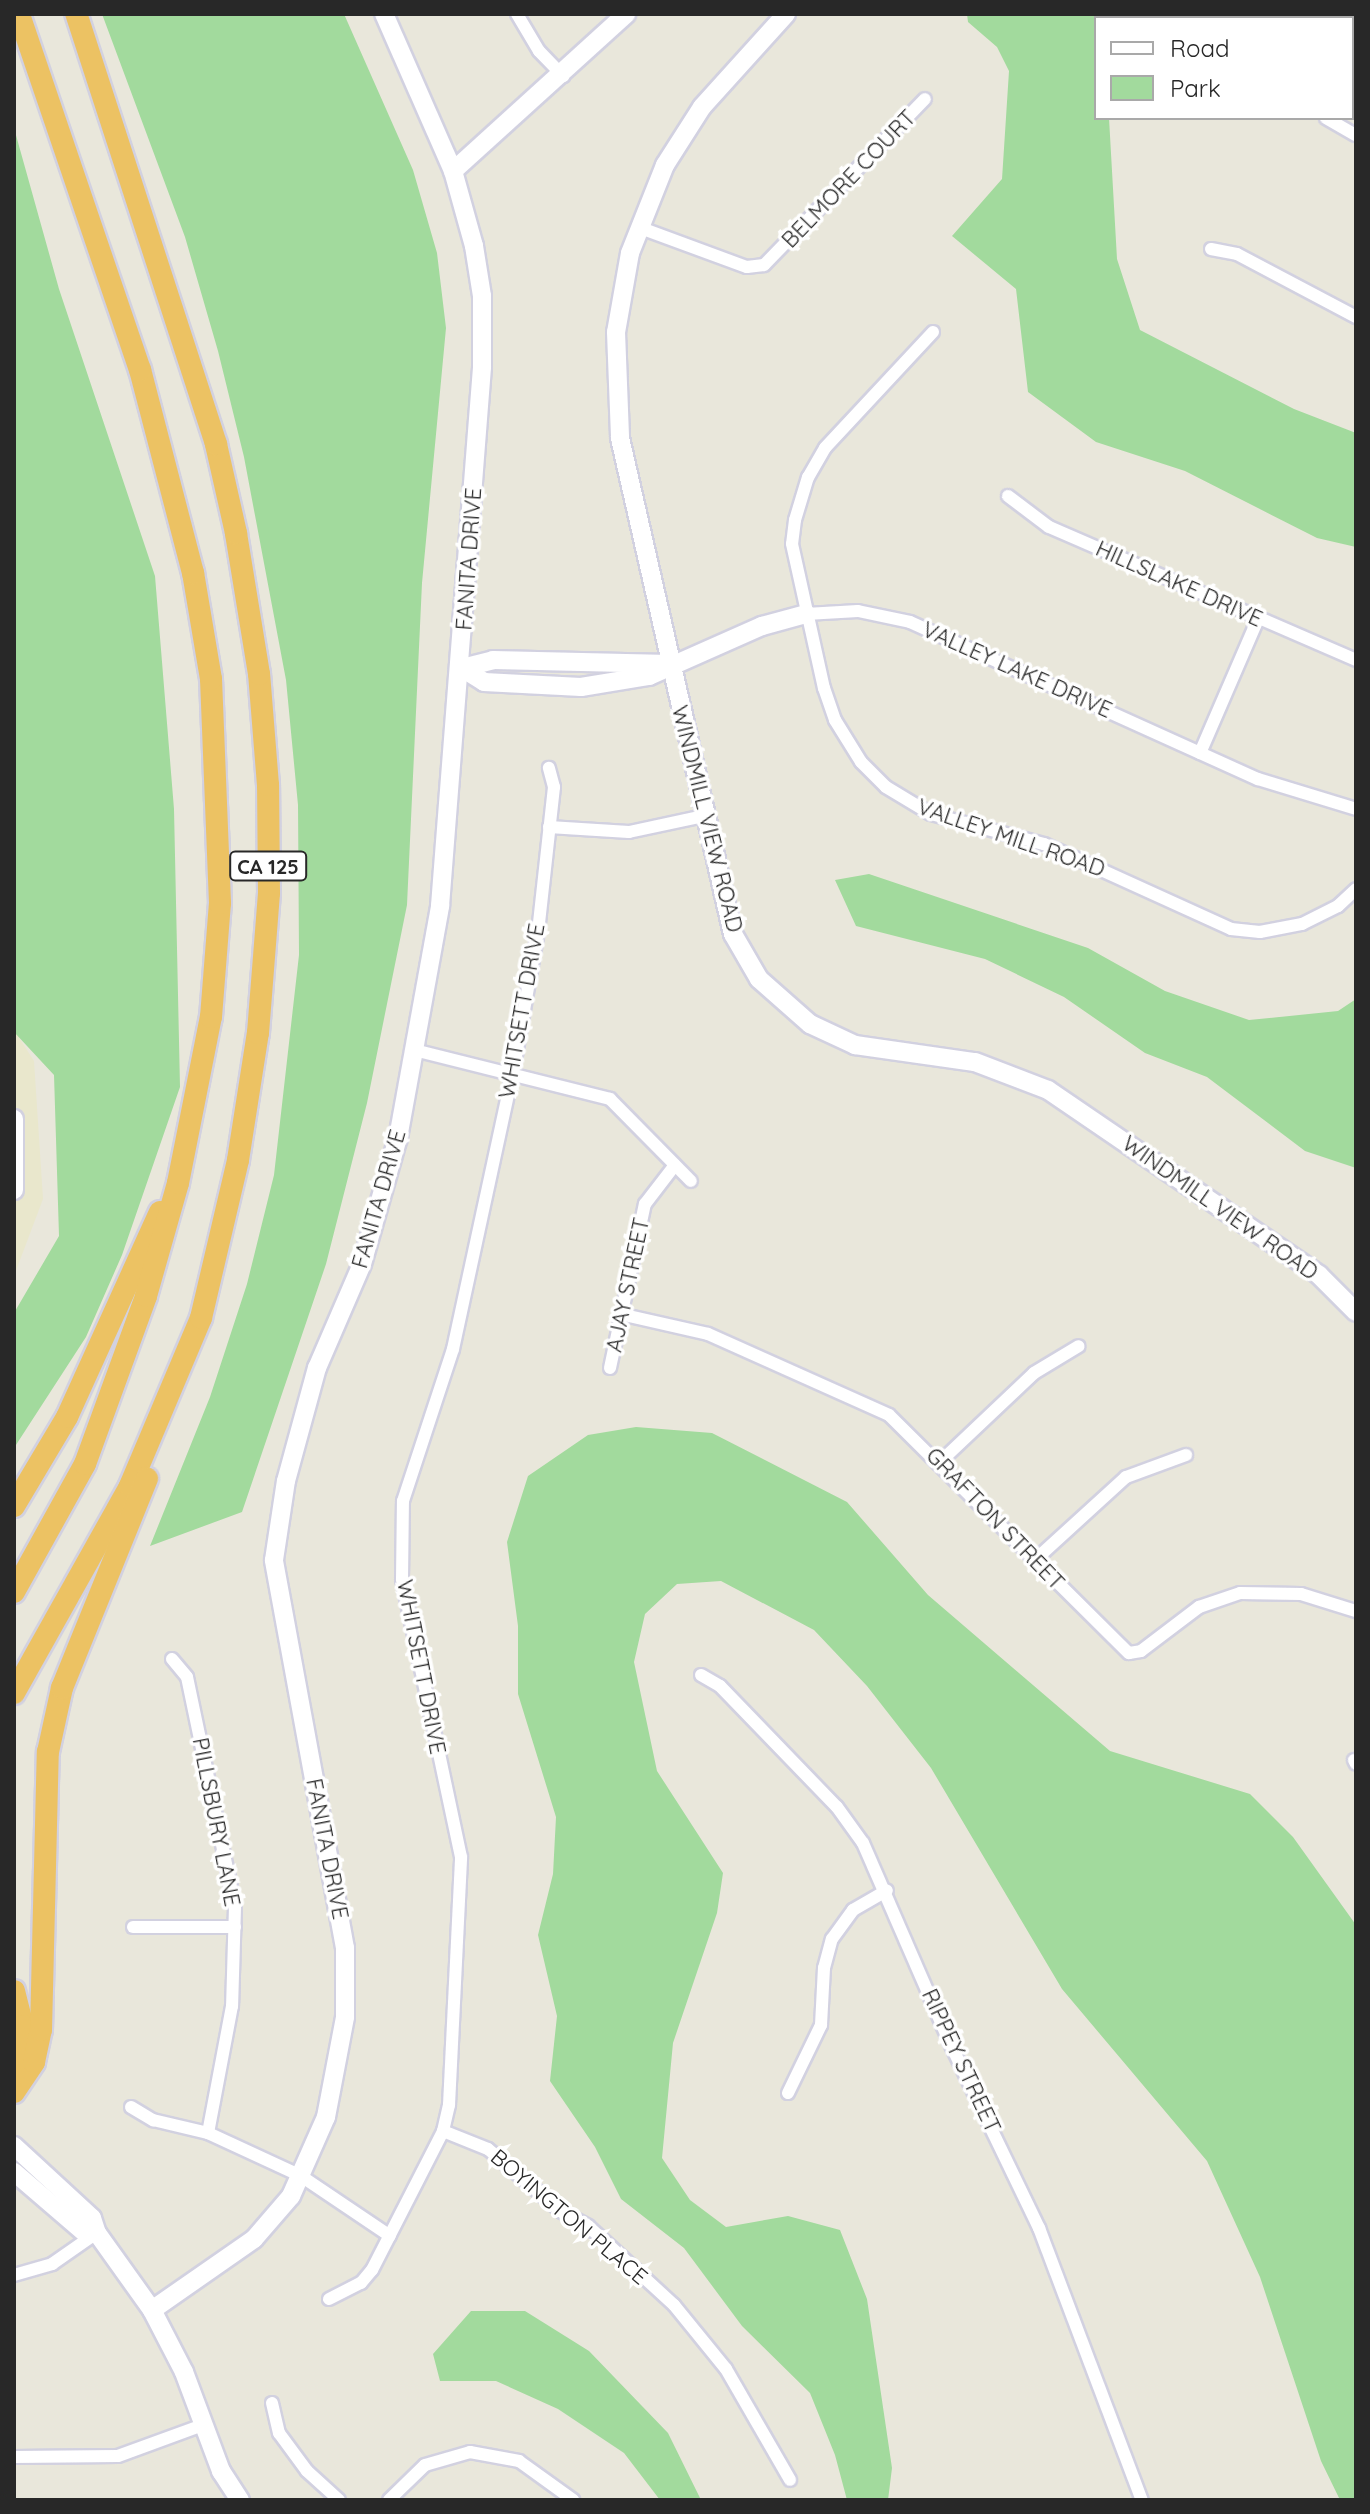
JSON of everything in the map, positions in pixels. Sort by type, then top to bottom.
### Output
[{"type":"highway","name":"CA 125","points":[[14,1592],[85,1464],[146,1296],[178,1183],[211,1017],[220,903],[211,679],[193,573],[140,370],[19,14]]},
{"type":"highway","name":"CA 125","points":[[14,1693],[130,1486],[201,1318],[238,1160],[258,1033],[269,893],[267,769],[259,674],[216,444],[76,14]]},
{"type":"highway","points":[[14,1506],[67,1417],[151,1226],[178,1183]]},
{"type":"highway","points":[[14,2092],[29,2073],[41,2030],[44,1794],[62,1688],[149,1474],[184,1364]]},
{"type":"highway","points":[[14,1991],[23,2026],[14,2062]]},
{"type":"main road","name":"FANITA DRIVE","points":[[152,2310],[254,2239],[301,2176],[326,2117],[337,2071],[347,1990],[345,1948],[274,1560],[286,1481],[317,1368],[362,1264],[398,1138],[440,906],[462,668],[482,296],[453,171],[384,14]]},
{"type":"main road","points":[[453,171],[563,76],[626,14]]},
{"type":"main road","name":"WINDMILL VIEW ROAD","points":[[786,14],[688,126],[638,227],[619,305],[616,412],[704,816],[733,934],[759,979],[796,1014],[855,1045],[975,1062],[1048,1090],[1319,1275],[1356,1312]]},
{"type":"main road","name":"VALLEY LAKE DRIVE","points":[[462,668],[484,682],[581,687],[649,676],[670,664],[806,614]]},
{"type":"main road","points":[[14,1119],[14,1190]]},
{"type":"main road","points":[[14,2146],[92,2218],[97,2233],[152,2310],[184,2372],[200,2426],[240,2500]]},
{"type":"main road","points":[[14,2172],[85,2233],[97,2233]]},
{"type":"street","points":[[517,14],[539,51],[563,76]]},
{"type":"street","name":"BELMORE COURT","points":[[638,227],[747,267],[764,265],[925,99]]},
{"type":"street","points":[[1330,120],[1356,135]]},
{"type":"street","points":[[1211,249],[1237,254],[1356,317]]},
{"type":"street","name":"VALLEY MILL ROAD","points":[[933,332],[825,448],[808,477],[792,544],[826,696],[842,734],[873,775],[915,806],[947,820],[1044,844],[1231,929],[1260,932],[1302,924],[1327,913],[1356,889]]},
{"type":"street","name":"HILLSLAKE DRIVE","points":[[1008,496],[1049,527],[1356,660]]},
{"type":"street","name":"VALLEY LAKE DRIVE","points":[[806,614],[858,611],[910,622],[1200,753],[1308,798],[1356,809]]},
{"type":"street","points":[[1200,753],[1258,619]]},
{"type":"street","name":"WHITSETT DRIVE","points":[[329,2299],[361,2283],[390,2236],[443,2131],[449,2105],[461,1857],[402,1579],[403,1501],[453,1349],[513,1072],[554,787],[549,768]]},
{"type":"street","points":[[549,827],[629,832],[704,816]]},
{"type":"street","points":[[414,1050],[513,1072],[610,1099],[691,1181]]},
{"type":"street","name":"AJAY STREET","points":[[610,1368],[645,1204],[675,1165]]},
{"type":"street","name":"GRAFTON STREET","points":[[620,1314],[708,1334],[889,1415],[940,1462],[1129,1653],[1141,1651],[1199,1607],[1240,1593],[1301,1594],[1356,1611]]},
{"type":"street","points":[[940,1462],[1034,1373],[1079,1346]]},
{"type":"street","points":[[1035,1560],[1126,1477],[1186,1455]]},
{"type":"street","name":"PILLSBURY LANE","points":[[172,1659],[187,1677],[235,1927],[224,2069],[208,2133]]},
{"type":"street","name":"RIPPEY STREET","points":[[701,1675],[720,1686],[837,1807],[887,1890],[949,2041],[1039,2228],[1142,2500]]},
{"type":"street","points":[[788,2093],[821,2025],[824,1968],[832,1939],[853,1910],[887,1890]]},
{"type":"street","points":[[133,1927],[235,1927]]},
{"type":"street","points":[[131,2107],[153,2120],[208,2133],[301,2176],[390,2236]]},
{"type":"street","name":"BOYINGTON PLACE","points":[[443,2131],[488,2149],[562,2212],[588,2226],[674,2305],[726,2369],[790,2480]]},
{"type":"street","points":[[14,2275],[52,2264],[97,2233]]},
{"type":"street","points":[[272,2403],[279,2433],[307,2471],[339,2500]]},
{"type":"street","points":[[14,2457],[118,2456],[200,2426]]},
{"type":"street","points":[[389,2500],[425,2465],[458,2453],[482,2452],[519,2461],[573,2500]]},
{"type":"shaded area","points":[[14,1030],[34,1061],[43,1199],[14,1276]]},
{"type":"green space","points":[[102,14],[344,14],[413,170],[437,253],[446,328],[422,583],[407,905],[367,1103],[326,1264],[242,1512],[150,1546],[210,1397],[247,1284],[274,1175],[299,955],[298,805],[286,680],[244,457],[218,351],[185,237]]},
{"type":"green space","points":[[967,14],[1124,14],[1094,16],[1094,120],[1109,120],[1117,259],[1140,330],[1294,409],[1356,433],[1356,547],[1317,538],[1185,471],[1096,442],[1028,392],[1016,289],[952,236],[1002,179],[1009,71],[997,47],[968,22]]},
{"type":"green space","points":[[14,128],[59,289],[155,576],[174,809],[180,1087],[122,1255],[86,1337],[14,1448],[14,1313],[59,1236],[54,1075],[14,1032]]},
{"type":"green space","points":[[869,874],[1088,948],[1165,991],[1249,1020],[1338,1011],[1356,999],[1356,1168],[1305,1151],[1207,1077],[1145,1053],[1064,997],[985,959],[856,926],[835,880]]},
{"type":"green space","points":[[636,1427],[712,1433],[847,1502],[928,1595],[1110,1751],[1250,1794],[1293,1837],[1356,1925],[1356,2500],[1340,2500],[1321,2461],[1260,2277],[1207,2161],[1062,1989],[931,1768],[867,1686],[814,1630],[721,1581],[677,1584],[645,1614],[634,1662],[657,1771],[723,1873],[717,1913],[673,2043],[662,2158],[690,2200],[726,2227],[788,2216],[840,2230],[867,2299],[892,2468],[888,2500],[847,2500],[835,2455],[810,2393],[742,2326],[684,2248],[621,2199],[595,2147],[550,2081],[557,2016],[538,1935],[553,1874],[556,1817],[518,1694],[518,1626],[507,1542],[528,1476],[588,1435]]},
{"type":"green space","points":[[471,2311],[525,2311],[589,2351],[668,2433],[701,2500],[660,2500],[624,2453],[558,2409],[496,2381],[440,2381],[433,2354]]}]
